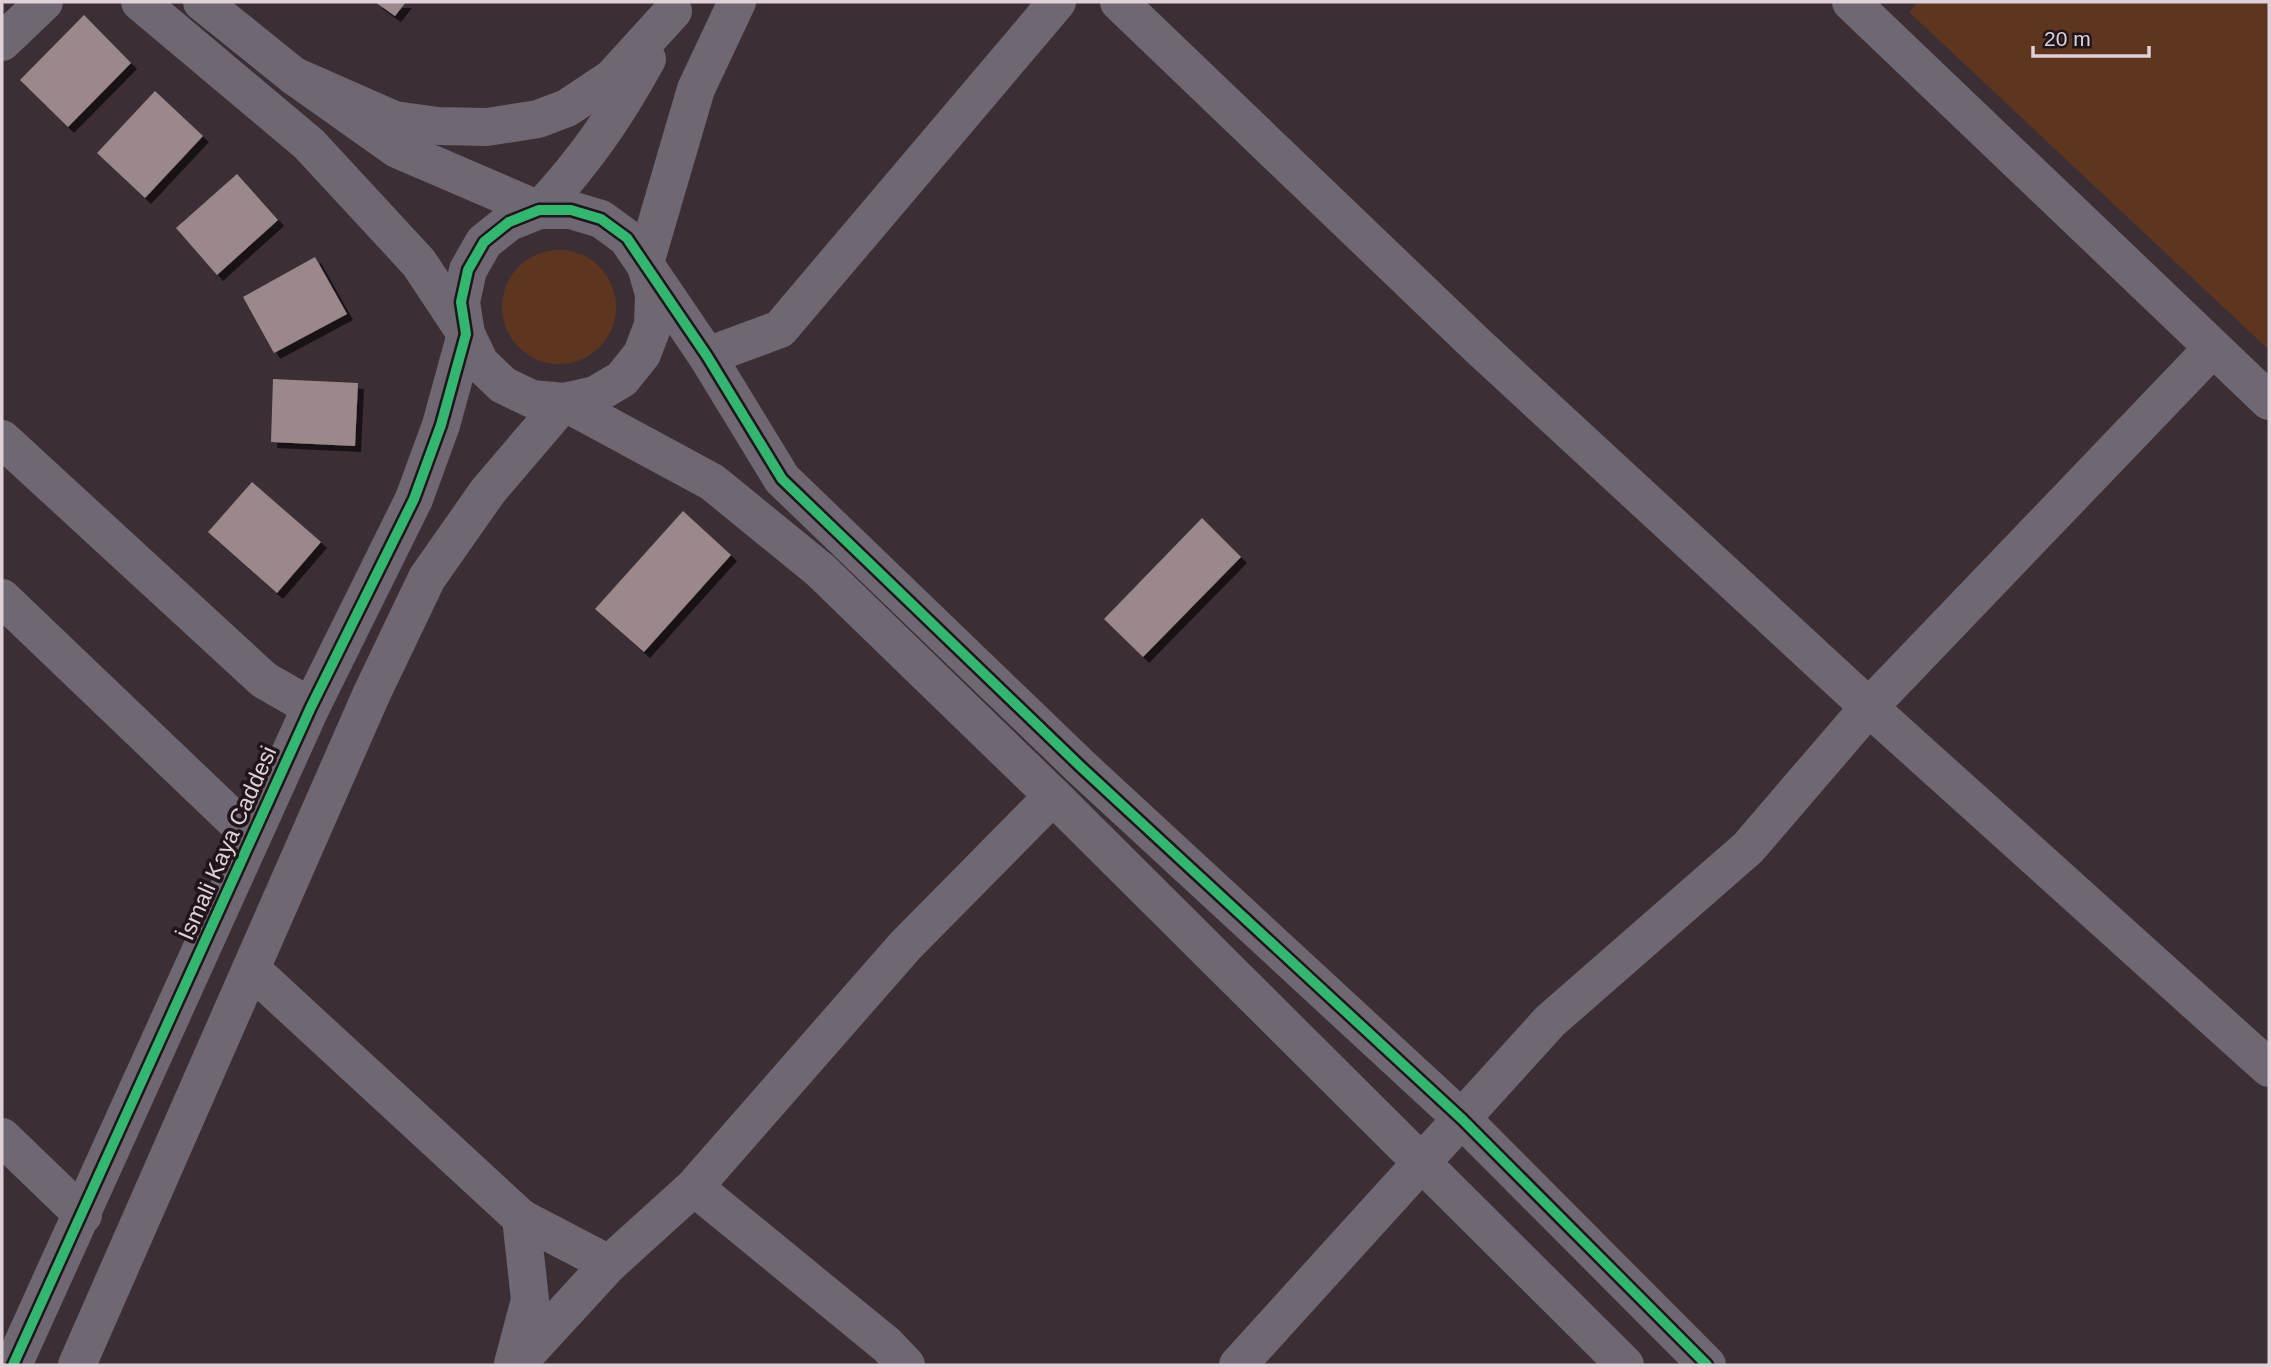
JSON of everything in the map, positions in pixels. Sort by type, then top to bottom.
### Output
[{"type":"street","points":[[2,42],[44,2]]},
{"type":"street","points":[[140,2],[309,144],[419,263],[466,334],[480,363],[503,385],[532,399],[564,402],[595,395],[622,379],[642,354],[653,325],[654,294],[645,263],[696,89],[737,2]]},
{"type":"street","points":[[202,2],[294,76],[397,149],[539,210]]},
{"type":"street","points":[[707,356],[780,329],[1057,2]]},
{"type":"street","points":[[1119,2],[1470,340],[1869,707],[2269,1068]]},
{"type":"street","points":[[1851,2],[2269,401]]},
{"type":"street","points":[[539,210],[565,183],[598,141],[629,91],[675,6]]},
{"type":"street","points":[[294,76],[394,120],[438,126],[487,127],[513,123],[567,108],[612,78],[675,6]]},
{"type":"street","points":[[466,334],[461,302],[468,270],[484,242],[509,222],[539,210],[571,209],[601,219],[627,238],[707,356],[782,478],[1081,767],[1462,1119],[1707,1365]]},
{"type":"street","name":"İsmali Kaya Caddesi","points":[[10,1356],[83,1215],[311,707],[414,499],[440,425],[466,334]]},
{"type":"street","points":[[1238,1365],[1550,1021],[1748,848],[1869,707],[2213,348]]},
{"type":"street","points":[[564,402],[712,482],[820,570],[1053,796],[1625,1365]]},
{"type":"street","points":[[77,1365],[372,693],[428,578],[488,491],[564,402]]},
{"type":"street","points":[[2,439],[264,680],[311,707]]},
{"type":"street","points":[[2,598],[252,837]]},
{"type":"street","points":[[514,1365],[609,1264],[694,1186],[905,946],[1053,796]]},
{"type":"street","points":[[251,968],[520,1218],[609,1264]]},
{"type":"street","points":[[2,1137],[83,1215]]},
{"type":"street","points":[[694,1186],[887,1345],[906,1365]]},
{"type":"street","points":[[514,1365],[530,1300],[520,1218]]},
{"type":"shaded area","points":[[1918,2],[2269,2],[2269,350],[1909,12]]},
{"type":"shaded area","points":[[559,250],[581,254],[591,259],[607,275],[612,285],[616,307],[612,329],[607,339],[591,355],[581,360],[559,364],[537,360],[527,355],[511,339],[506,329],[502,307],[506,285],[511,275],[527,259],[537,254]]},
{"type":"building","points":[[375,2],[406,2],[395,16]]},
{"type":"building","points":[[84,15],[131,63],[68,127],[20,80]]},
{"type":"building","points":[[155,91],[203,136],[145,198],[97,153]]},
{"type":"building","points":[[237,174],[278,220],[217,275],[176,228]]},
{"type":"building","points":[[315,257],[347,314],[274,353],[243,297]]},
{"type":"building","points":[[273,379],[358,383],[355,446],[271,442]]},
{"type":"building","points":[[252,482],[321,542],[277,593],[208,532]]},
{"type":"building","points":[[683,511],[731,555],[644,652],[595,609]]},
{"type":"building","points":[[1202,518],[1241,557],[1143,657],[1104,619]]},
{"type":"cycle path","points":[[13,1365],[311,707],[414,499],[441,425],[466,334],[461,302],[468,270],[484,242],[509,222],[539,210],[571,210],[601,219],[627,238],[707,356],[782,479],[1081,767],[1462,1119],[1707,1365]]}]
